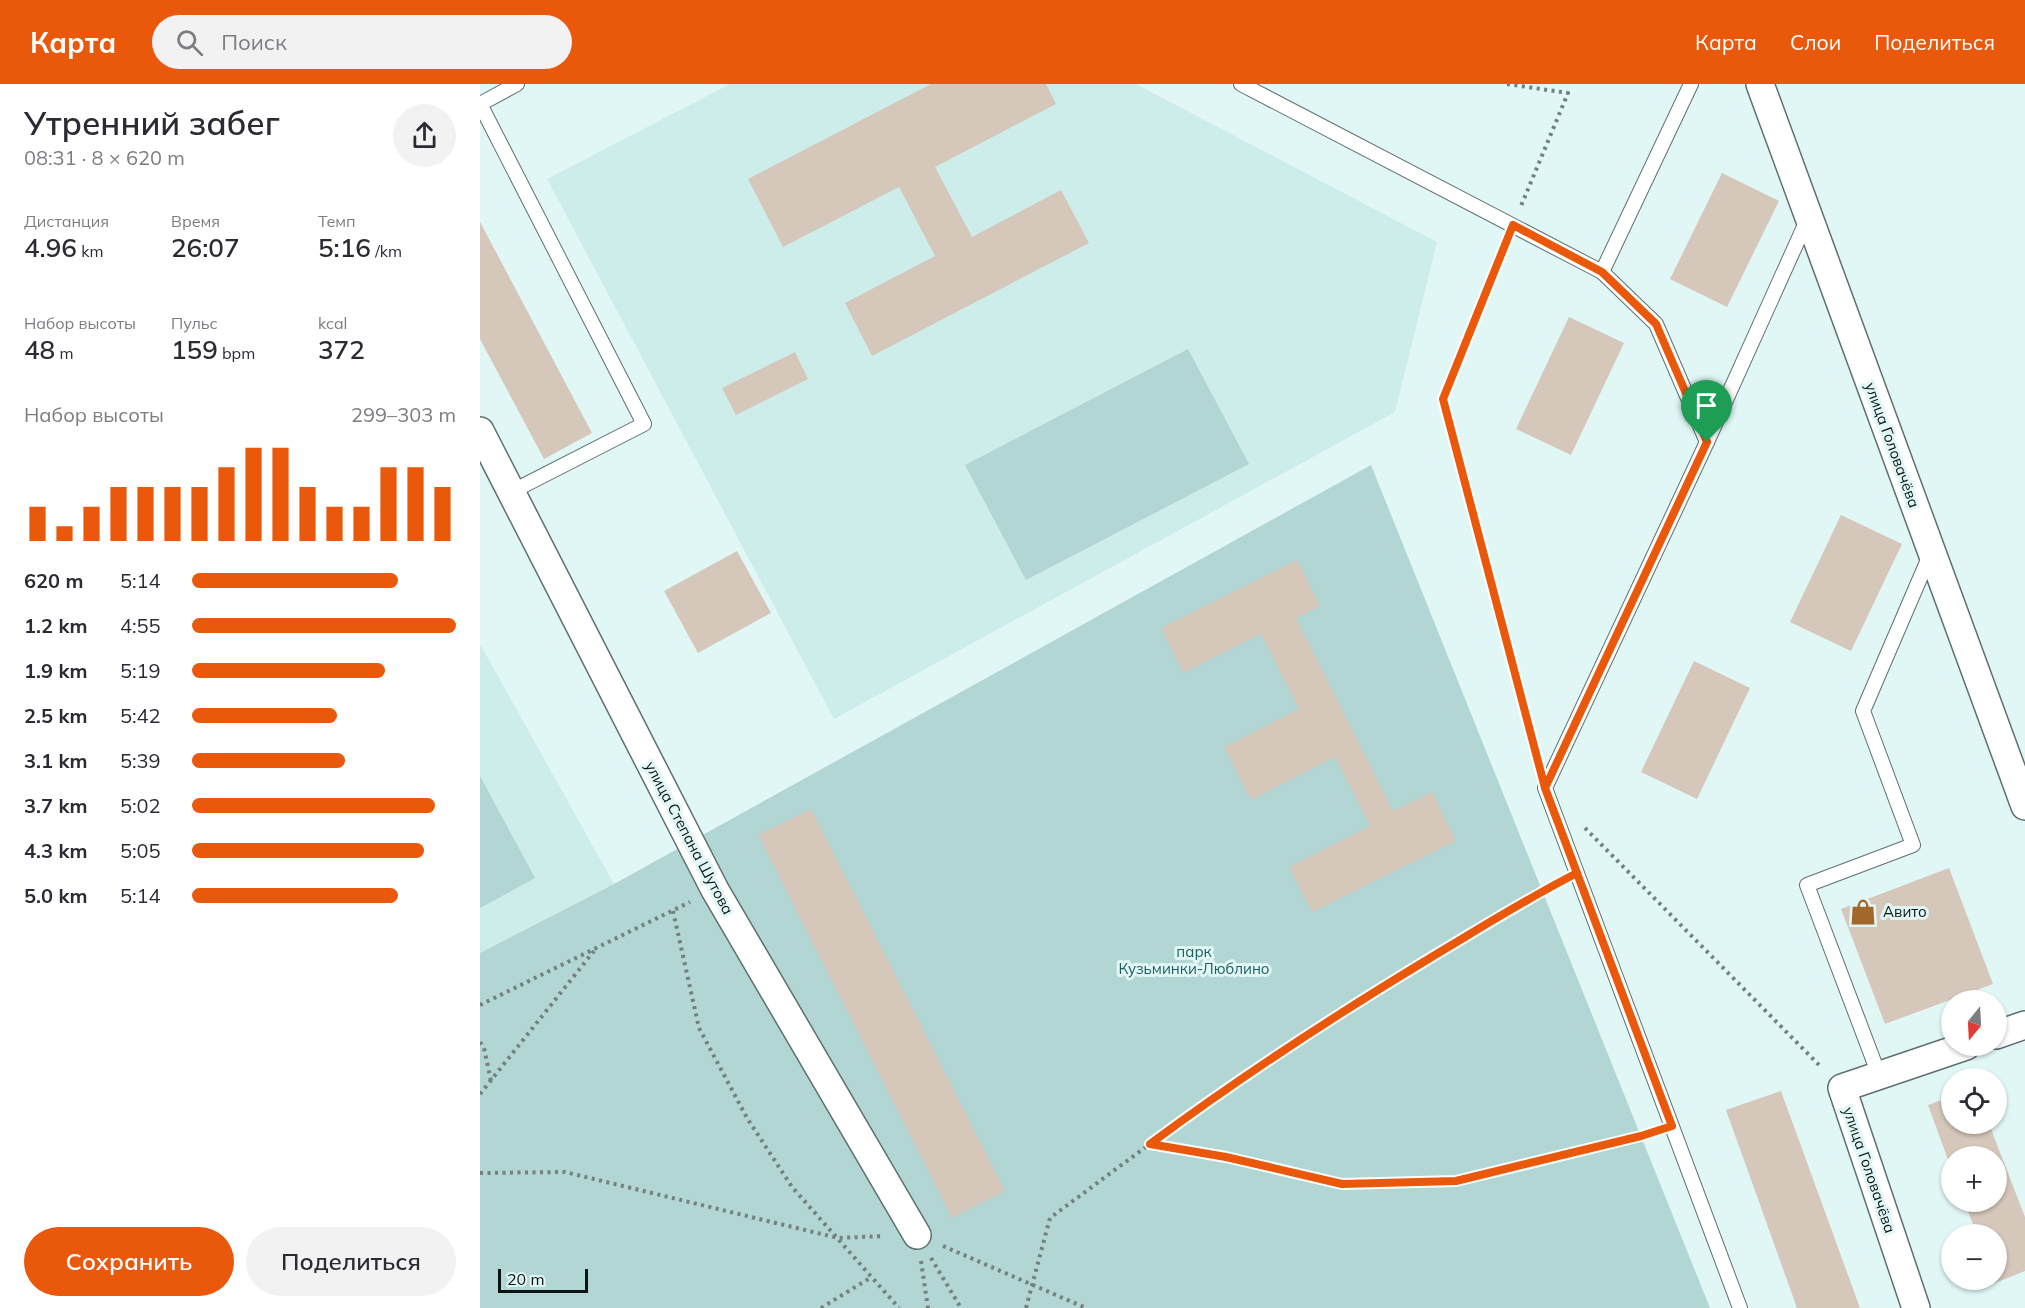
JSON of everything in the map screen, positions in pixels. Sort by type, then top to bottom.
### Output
[{"type":"street","name":"улица Головачёва","points":[[1760,84],[2025,806]]},
{"type":"street","name":"улица Степана Шутова","points":[[480,431],[715,890],[917,1234]]},
{"type":"street","points":[[2007,1031],[2025,1025]]},
{"type":"street","name":"улица Головачёва","points":[[1916,1308],[1842,1088],[1941,1054]]},
{"type":"lane","points":[[510,492],[644,424],[480,104],[517,84]]},
{"type":"lane","points":[[1241,84],[1602,272],[1656,324],[1707,442]]},
{"type":"lane","points":[[1602,272],[1691,84]]},
{"type":"lane","points":[[1740,1308],[1545,788],[1707,442],[1809,217]]},
{"type":"lane","points":[[1879,1075],[1807,885],[1913,845],[1863,711],[1932,552]]},
{"type":"path","points":[[1507,84],[1568,93],[1443,399],[1545,788]]},
{"type":"path","points":[[1578,821],[1842,1088]]},
{"type":"path","points":[[1026,1308],[1034,1286],[1050,1218],[1228,1086],[1379,989],[1577,873]]},
{"type":"path","points":[[480,1005],[715,890]]},
{"type":"path","points":[[673,911],[699,1028],[747,1118],[792,1187],[870,1278],[899,1308]]},
{"type":"path","points":[[480,1094],[596,948]]},
{"type":"path","points":[[480,1042],[484,1048],[491,1082]]},
{"type":"path","points":[[1150,1144],[1226,1157],[1342,1184],[1456,1181],[1641,1136],[1672,1126]]},
{"type":"path","points":[[480,1173],[565,1172],[838,1238],[917,1234],[1086,1308]]},
{"type":"path","points":[[917,1234],[928,1308]]},
{"type":"path","points":[[917,1234],[961,1308]]},
{"type":"path","points":[[821,1308],[870,1278]]},
{"type":"shaded area","points":[[730,84],[1136,84],[1437,242],[1395,412],[834,719],[547,179]]},
{"type":"shaded area","points":[[480,644],[614,884],[480,953]]},
{"type":"green space","points":[[1188,349],[1249,464],[1026,580],[965,465]]},
{"type":"green space","name":"парк Кузьминки-Люблино","points":[[1371,465],[1710,1308],[480,1308],[480,953],[614,884]]},
{"type":"green space","points":[[480,776],[535,878],[480,908]]},
{"type":"building","points":[[931,84],[1046,84],[1056,104],[935,167],[972,237],[1061,190],[1089,243],[872,356],[845,303],[935,256],[899,187],[783,247],[748,179]]},
{"type":"building","points":[[1722,173],[1779,201],[1727,307],[1670,279]]},
{"type":"building","points":[[480,222],[592,433],[544,459],[480,339]]},
{"type":"building","points":[[1569,317],[1624,343],[1571,455],[1516,429]]},
{"type":"building","points":[[795,352],[808,379],[736,415],[722,388]]},
{"type":"building","points":[[1841,515],[1902,544],[1851,651],[1790,622]]},
{"type":"building","points":[[737,551],[771,613],[698,653],[664,591]]},
{"type":"building","points":[[1297,560],[1320,606],[1296,618],[1393,811],[1432,792],[1456,841],[1312,912],[1289,867],[1370,826],[1335,757],[1251,800],[1224,747],[1299,709],[1261,634],[1183,673],[1161,628]]},
{"type":"building","points":[[1694,661],[1750,688],[1697,799],[1641,772]]},
{"type":"building","points":[[811,809],[1005,1191],[952,1218],[758,835]]},
{"type":"building","points":[[1949,868],[1993,984],[1977,990],[1941,990],[1941,1003],[1885,1024],[1841,909]]},
{"type":"building","points":[[1781,1091],[1860,1308],[1797,1308],[1726,1110]]},
{"type":"building","points":[[1941,1100],[1941,1134],[1993,1134],[1998,1146],[1943,1146],[1928,1105]]},
{"type":"building","points":[[2007,1170],[2025,1217],[2025,1271],[2007,1278],[2007,1224],[1973,1224],[1968,1212],[2007,1212]]},
{"type":"place","name":"Авито","points":[[1863,912]]},
{"type":"route","points":[[1707,442],[1545,788],[1561,831],[1577,873],[1672,1126],[1641,1136],[1456,1181],[1342,1184],[1226,1157],[1150,1144],[1228,1086],[1379,989],[1577,873],[1545,788],[1443,399],[1513,225],[1602,272],[1656,324],[1707,442]]}]
